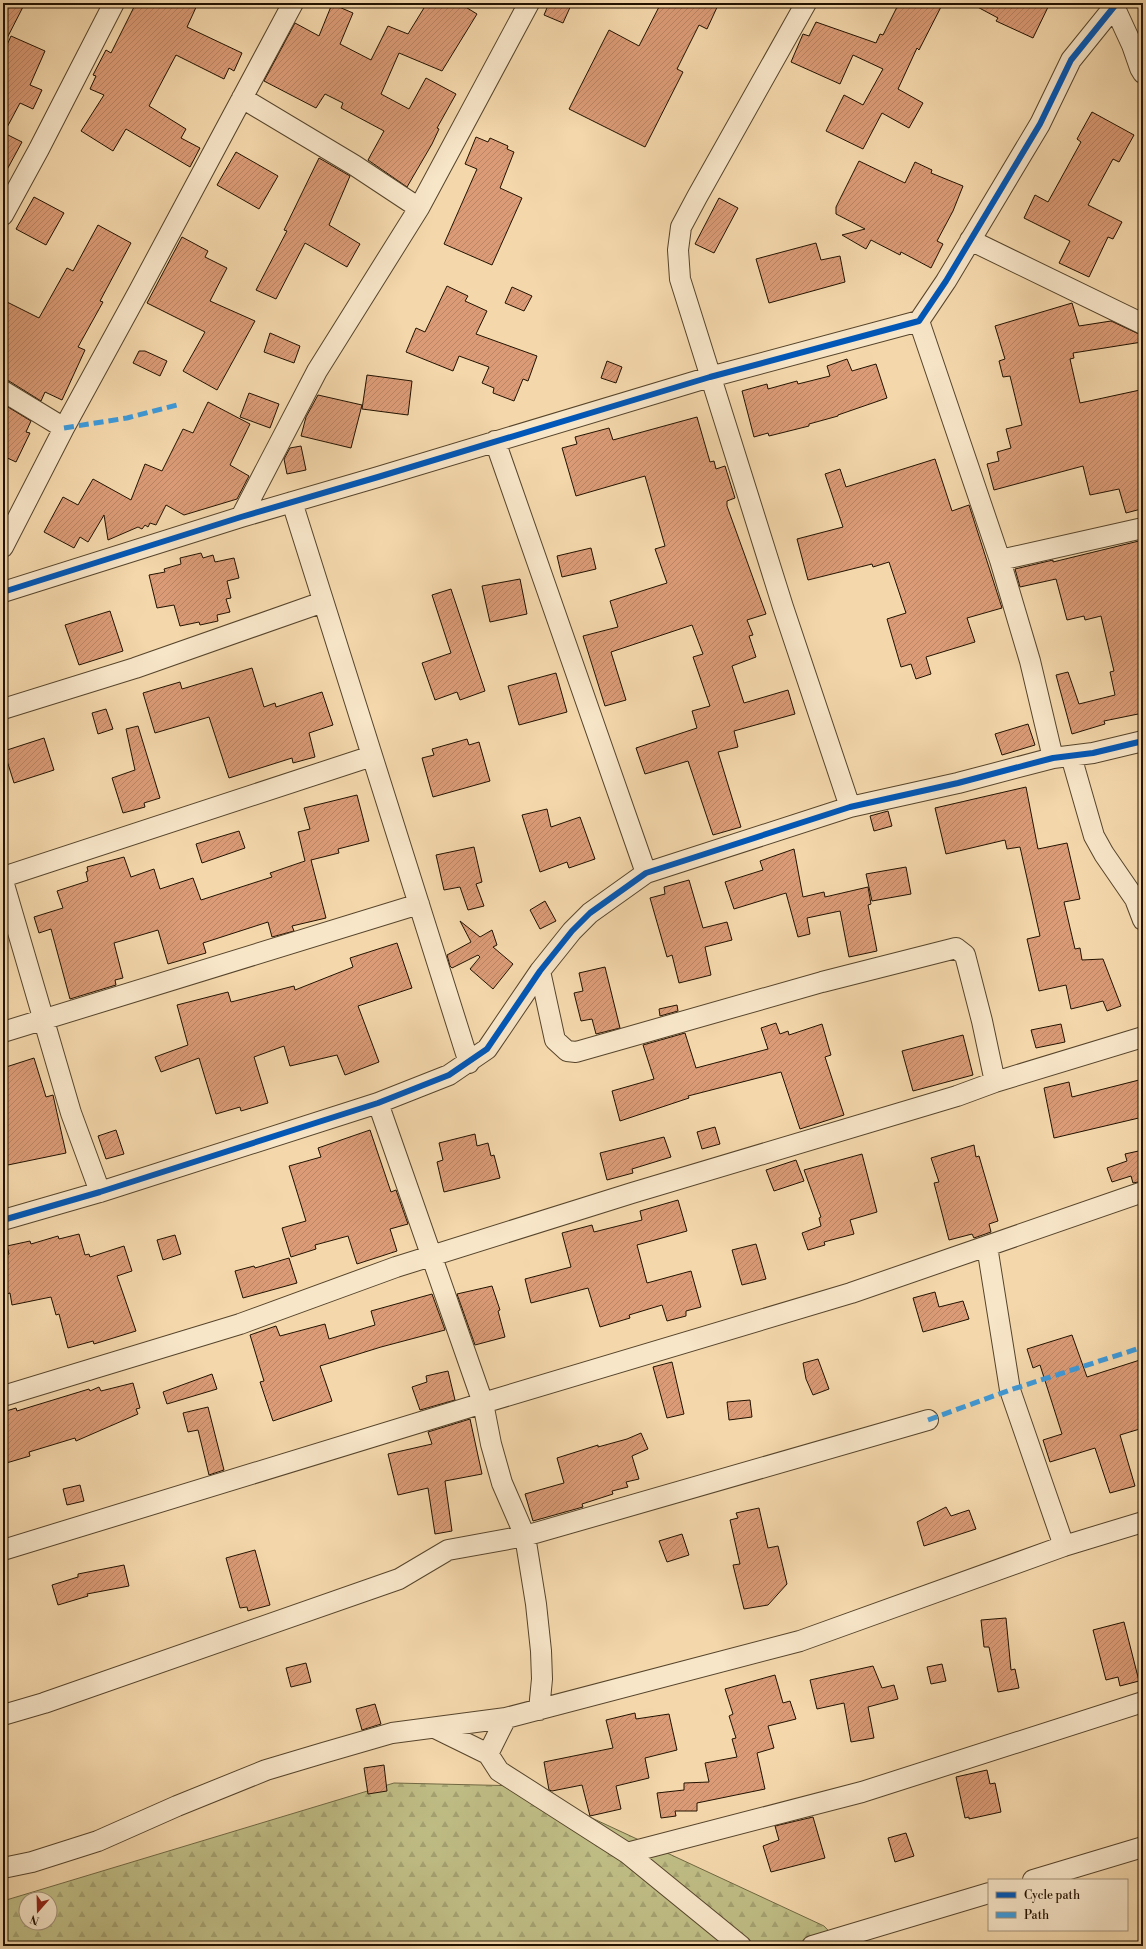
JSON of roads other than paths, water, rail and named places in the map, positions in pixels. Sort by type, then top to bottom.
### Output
[{"type":"street","points":[[3,546],[64,428],[140,290],[293,3]]},
{"type":"street","points":[[241,517],[316,371],[419,208],[529,3]]},
{"type":"street","points":[[806,3],[681,227],[678,250],[680,279],[710,377],[783,607],[850,807]]},
{"type":"street","points":[[3,215],[39,149],[113,4]]},
{"type":"street","points":[[3,592],[241,517],[710,377],[919,321],[934,301],[1040,124],[1071,60],[1116,4],[1143,73]]},
{"type":"street","points":[[242,98],[354,165],[419,208]]},
{"type":"street","points":[[970,240],[1143,324]]},
{"type":"street","points":[[919,321],[1000,560],[1030,661],[1062,757],[1094,836],[1104,854],[1135,900],[1143,920]]},
{"type":"street","points":[[3,391],[64,428]]},
{"type":"street","points":[[495,441],[646,873]]},
{"type":"street","points":[[292,502],[469,1063]]},
{"type":"street","points":[[1000,560],[1143,528]]},
{"type":"street","points":[[3,709],[134,668],[323,602]]},
{"type":"street","points":[[3,1220],[100,1192],[378,1103],[450,1075],[487,1049],[540,971],[572,931],[590,913],[646,873],[850,807],[958,783],[1062,757],[1093,754],[1143,741]]},
{"type":"street","points":[[3,877],[372,756]]},
{"type":"street","points":[[3,881],[71,1112],[100,1192]]},
{"type":"street","points":[[3,1032],[44,1018],[224,965],[419,904]]},
{"type":"street","points":[[540,971],[555,1040],[567,1051],[576,1052],[822,982],[956,948],[965,956],[982,1021],[995,1082]]},
{"type":"street","points":[[3,1396],[240,1324],[396,1267],[639,1191],[957,1096],[995,1082],[1143,1037]]},
{"type":"street","points":[[378,1103],[483,1403],[490,1444],[502,1483],[525,1536],[536,1604],[541,1651],[542,1679],[539,1710]]},
{"type":"street","points":[[3,1550],[483,1403],[851,1293],[1143,1192]]},
{"type":"street","points":[[987,1246],[1010,1390],[1064,1546]]},
{"type":"street","points":[[3,1715],[44,1703],[399,1579],[448,1550],[525,1536],[928,1420]]},
{"type":"street","points":[[3,1868],[32,1862],[98,1841],[177,1806],[266,1770],[392,1733],[506,1718],[800,1641],[1064,1546],[1143,1522]]},
{"type":"street","points":[[627,1853],[862,1792],[1143,1702]]},
{"type":"street","points":[[488,1754],[506,1718]]},
{"type":"street","points":[[434,1728],[488,1754],[499,1771],[627,1853],[741,1946]]},
{"type":"street","points":[[1036,1879],[1143,1847]]},
{"type":"street","points":[[812,1946],[988,1893]]}]
